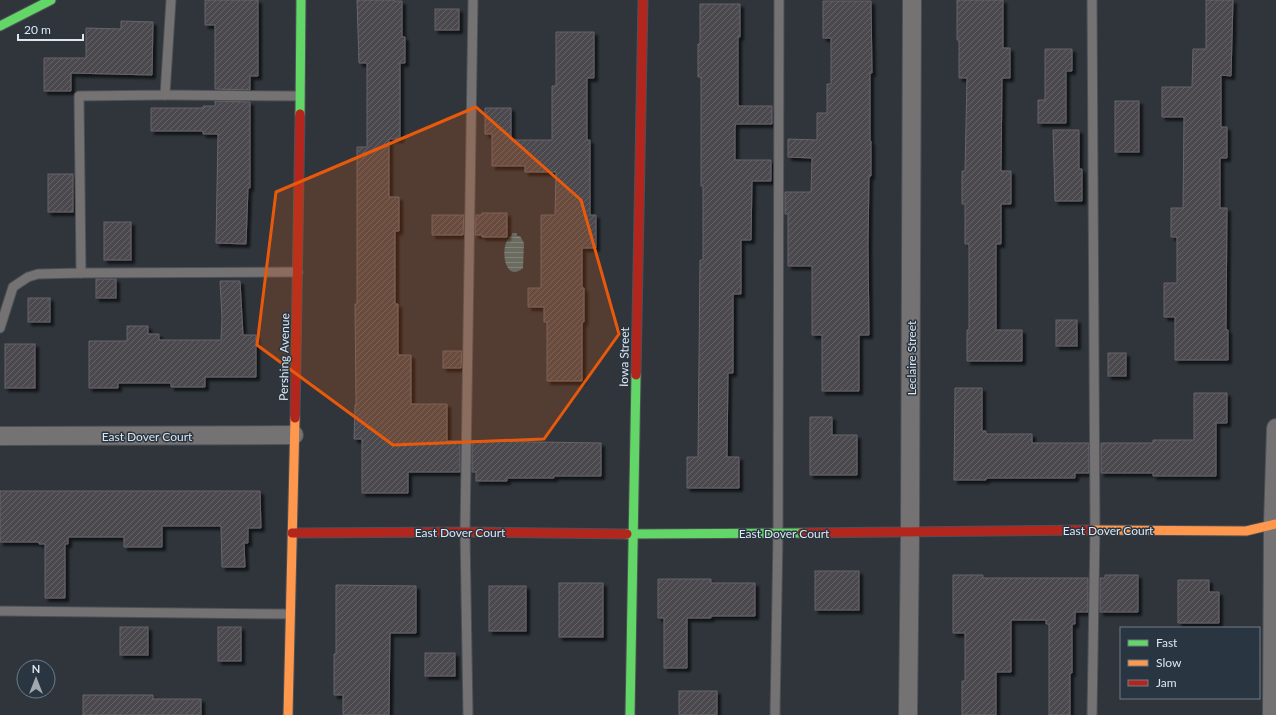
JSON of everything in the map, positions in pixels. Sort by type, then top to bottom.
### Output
[{"type":"street","points":[[1,25],[51,0]]},
{"type":"street","name":"Pershing Avenue","points":[[288,715],[298,272],[301,0]]},
{"type":"street","name":"Iowa Street","points":[[630,715],[643,0]]},
{"type":"street","name":"Leclaire Street","points":[[908,715],[912,0]]},
{"type":"street","points":[[1272,715],[1276,428]]},
{"type":"street","name":"East Dover Court","points":[[0,436],[294,435]]},
{"type":"street","name":"East Dover Court","points":[[292,533],[465,532],[633,534],[1095,530],[1246,531],[1274,524]]},
{"type":"lane","points":[[165,94],[171,0]]},
{"type":"lane","points":[[468,715],[465,532],[473,0]]},
{"type":"lane","points":[[775,715],[778,532],[779,0]]},
{"type":"lane","points":[[1092,0],[1095,530],[1092,715]]},
{"type":"lane","points":[[81,273],[79,96],[165,94],[300,96]]},
{"type":"lane","points":[[0,328],[13,287],[28,277],[38,274],[298,272]]},
{"type":"lane","points":[[0,611],[290,614]]},
{"type":"highlighted area","points":[[476,107],[581,200],[619,334],[544,439],[393,445],[257,345],[276,192]]},
{"type":"water","points":[[512,233],[517,233],[517,236],[520,236],[524,243],[523,268],[516,272],[511,271],[507,267],[504,253],[505,246]]},
{"type":"building","points":[[205,0],[258,0],[258,76],[250,76],[250,90],[215,89],[215,25],[205,25]]},
{"type":"building","points":[[357,0],[402,1],[402,37],[405,37],[405,63],[400,63],[400,139],[389,139],[389,197],[399,197],[399,231],[395,231],[395,304],[398,304],[398,355],[411,355],[411,404],[447,404],[447,441],[460,441],[460,472],[408,472],[408,493],[362,493],[362,439],[354,439],[356,405],[355,304],[357,304],[357,147],[367,147],[367,63],[359,63]]},
{"type":"building","points":[[957,0],[1003,0],[1003,48],[1010,48],[1010,78],[1002,78],[1001,171],[1011,171],[1011,204],[1001,204],[1001,244],[996,244],[996,330],[1022,330],[1022,361],[967,361],[967,330],[969,330],[969,244],[965,244],[965,204],[962,204],[962,171],[965,171],[967,78],[959,78]]},
{"type":"building","points":[[1206,0],[1233,0],[1231,76],[1221,75],[1221,127],[1227,127],[1227,158],[1220,158],[1220,208],[1227,208],[1226,330],[1228,330],[1228,360],[1175,360],[1175,317],[1164,317],[1164,283],[1177,283],[1177,237],[1171,237],[1171,208],[1183,208],[1184,117],[1162,117],[1162,87],[1192,87],[1193,49],[1206,49]]},
{"type":"building","points":[[823,1],[871,1],[871,176],[869,176],[868,245],[869,335],[859,335],[859,391],[822,391],[822,335],[812,335],[812,266],[788,266],[788,214],[785,214],[785,192],[811,192],[812,158],[788,157],[788,139],[817,140],[817,113],[827,113],[827,84],[831,84],[831,38],[823,38]]},
{"type":"building","points":[[700,4],[740,4],[740,37],[738,37],[738,106],[772,106],[772,124],[736,124],[735,127],[735,160],[771,160],[771,181],[752,181],[751,240],[741,240],[741,294],[733,294],[733,373],[728,373],[727,457],[739,457],[739,488],[687,488],[687,457],[698,457],[700,260],[703,260],[701,77],[698,77]]},
{"type":"building","points":[[435,9],[459,9],[459,30],[435,30]]},
{"type":"building","points":[[121,21],[153,22],[152,75],[71,73],[71,91],[44,91],[44,58],[86,58],[86,28],[121,29]]},
{"type":"building","points":[[556,32],[594,32],[594,78],[587,78],[587,140],[590,140],[590,215],[596,215],[596,248],[582,248],[584,322],[582,322],[582,381],[547,381],[547,322],[544,322],[544,307],[528,307],[528,288],[541,288],[541,215],[555,215],[556,172],[525,172],[525,166],[492,166],[492,134],[485,134],[485,108],[511,108],[511,140],[552,140],[552,86],[556,86]]},
{"type":"building","points":[[1045,49],[1072,49],[1072,71],[1066,71],[1066,123],[1038,123],[1038,100],[1045,100]]},
{"type":"building","points":[[215,101],[250,102],[250,188],[248,188],[246,244],[216,243],[218,134],[203,134],[203,131],[151,131],[151,108],[203,108],[203,106],[215,106]]},
{"type":"building","points":[[1115,101],[1139,101],[1139,152],[1115,152]]},
{"type":"building","points":[[1053,130],[1079,130],[1079,169],[1082,169],[1082,201],[1055,201]]},
{"type":"building","points":[[48,174],[73,174],[73,212],[48,212]]},
{"type":"building","points":[[482,213],[507,213],[507,237],[482,237],[482,235],[475,235],[476,215],[482,215]]},
{"type":"building","points":[[432,215],[464,215],[463,235],[432,235]]},
{"type":"building","points":[[104,222],[131,222],[131,260],[104,260]]},
{"type":"building","points":[[96,279],[116,279],[116,298],[96,298]]},
{"type":"building","points":[[220,281],[240,281],[243,335],[256,335],[256,377],[205,377],[205,387],[171,387],[171,383],[118,383],[118,388],[89,388],[89,341],[127,341],[127,326],[148,326],[148,334],[159,334],[159,340],[221,340],[222,318]]},
{"type":"building","points":[[28,298],[50,298],[50,322],[28,322]]},
{"type":"building","points":[[1056,320],[1077,320],[1077,346],[1056,346]]},
{"type":"building","points":[[5,344],[35,344],[35,388],[5,388]]},
{"type":"building","points":[[443,351],[462,351],[461,368],[443,368]]},
{"type":"building","points":[[1108,353],[1126,353],[1126,376],[1108,376]]},
{"type":"building","points":[[955,388],[982,388],[982,431],[986,431],[986,434],[1032,434],[1032,443],[1089,443],[1089,473],[1075,473],[1075,478],[986,478],[986,480],[954,480]]},
{"type":"building","points":[[1194,393],[1227,393],[1227,423],[1216,423],[1216,476],[1153,476],[1153,473],[1101,473],[1101,443],[1153,443],[1153,440],[1194,440]]},
{"type":"building","points":[[810,417],[832,417],[832,435],[857,435],[857,475],[810,475]]},
{"type":"building","points":[[472,441],[601,443],[601,476],[554,476],[554,478],[507,478],[507,481],[476,481],[476,472],[472,472]]},
{"type":"building","points":[[0,491],[260,491],[261,528],[248,528],[248,543],[244,543],[245,567],[222,567],[221,526],[162,526],[162,547],[124,547],[124,537],[68,537],[68,544],[65,544],[65,598],[45,598],[45,544],[39,544],[39,542],[0,542]]},
{"type":"building","points":[[815,571],[859,571],[859,610],[815,610]]},
{"type":"building","points":[[953,575],[983,575],[983,578],[1088,578],[1088,612],[1075,612],[1075,624],[1072,624],[1070,715],[1049,715],[1049,624],[1046,624],[1046,620],[1011,620],[1011,672],[996,672],[996,715],[962,715],[962,681],[965,681],[965,633],[953,633]]},
{"type":"building","points":[[1105,575],[1138,575],[1138,612],[1100,612],[1100,578],[1105,578]]},
{"type":"building","points":[[658,579],[711,579],[711,583],[755,583],[755,616],[711,616],[711,618],[687,618],[687,668],[664,668],[664,618],[658,618]]},
{"type":"building","points":[[1178,580],[1209,580],[1209,592],[1219,592],[1219,623],[1178,623]]},
{"type":"building","points":[[559,583],[603,583],[603,637],[559,637]]},
{"type":"building","points":[[336,585],[416,586],[416,633],[390,633],[389,715],[343,715],[343,695],[334,695],[334,654],[336,654]]},
{"type":"building","points":[[489,586],[526,586],[526,631],[489,631]]},
{"type":"building","points":[[120,627],[148,627],[148,655],[120,655]]},
{"type":"building","points":[[218,627],[241,627],[241,661],[218,661]]},
{"type":"building","points":[[425,653],[455,653],[455,676],[425,676]]},
{"type":"building","points":[[679,691],[717,691],[717,715],[679,715]]},
{"type":"building","points":[[83,695],[153,695],[153,699],[201,699],[201,715],[83,715]]},
{"type":"traffic: fast","points":[[0,26],[51,0]]},
{"type":"traffic: fast","points":[[300,114],[301,0]]},
{"type":"traffic: fast","points":[[630,715],[636,375]]},
{"type":"traffic: fast","points":[[627,534],[802,533]]},
{"type":"traffic: slow","points":[[288,715],[295,418]]},
{"type":"traffic: slow","points":[[1092,530],[1246,531],[1276,524]]},
{"type":"traffic: jam","points":[[636,375],[643,0]]},
{"type":"traffic: jam","points":[[295,418],[300,114]]},
{"type":"traffic: jam","points":[[802,533],[1092,530]]},
{"type":"traffic: jam","points":[[292,533],[465,532],[627,534]]}]
